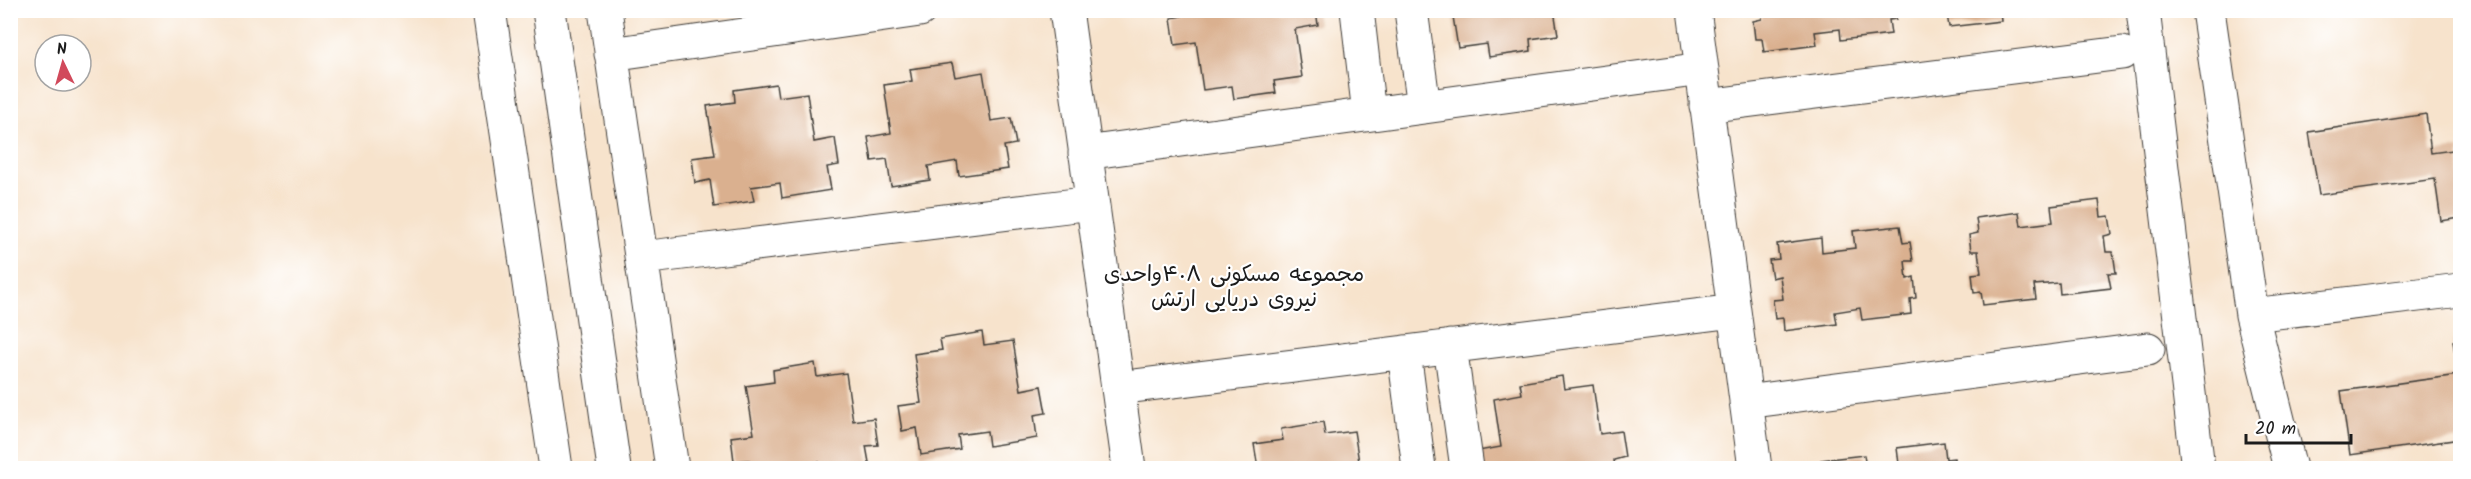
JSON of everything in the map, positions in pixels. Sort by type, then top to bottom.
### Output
[{"type":"street","points":[[489,10],[556,468]]},
{"type":"street","points":[[549,10],[614,468]]},
{"type":"street","points":[[605,10],[672,468]]},
{"type":"street","points":[[611,54],[921,10]]},
{"type":"street","points":[[1066,10],[1129,468]]},
{"type":"street","points":[[1357,10],[1369,114]]},
{"type":"street","points":[[1411,10],[1424,106]]},
{"type":"street","points":[[1694,10],[1755,468]]},
{"type":"street","points":[[2143,10],[2198,468]]},
{"type":"street","points":[[2208,10],[2252,315],[2290,468]]},
{"type":"street","points":[[1706,106],[2122,53]]},
{"type":"street","points":[[1085,153],[1702,69]]},
{"type":"street","points":[[642,258],[1092,202]]},
{"type":"street","points":[[2252,315],[2460,290]]},
{"type":"street","points":[[1118,388],[1734,311]]},
{"type":"street","points":[[1450,346],[1467,468]]},
{"type":"street","points":[[1746,402],[2148,350]]},
{"type":"street","points":[[1404,352],[1419,468]]},
{"type":"building","points":[[1181,10],[1316,10],[1318,25],[1295,29],[1302,77],[1274,81],[1276,93],[1234,99],[1232,86],[1203,90],[1196,42],[1175,45],[1171,18],[1182,16]]},
{"type":"building","points":[[1452,10],[1554,10],[1558,35],[1530,39],[1531,51],[1489,57],[1487,44],[1458,48]]},
{"type":"building","points":[[1761,10],[1895,10],[1896,19],[1889,20],[1891,34],[1841,40],[1840,29],[1815,32],[1817,45],[1764,52],[1762,39],[1755,39],[1753,21],[1762,19]]},
{"type":"building","points":[[1939,10],[2000,10],[2001,21],[1949,27],[1947,14],[1940,15]]},
{"type":"building","points":[[2025,10],[2060,10],[2060,12],[2026,16]]},
{"type":"building","points":[[952,63],[955,77],[983,72],[991,121],[1011,118],[1016,144],[1004,146],[1008,169],[959,176],[957,161],[928,166],[930,180],[891,186],[887,159],[872,161],[868,137],[891,133],[884,85],[912,81],[910,69]]},
{"type":"building","points":[[776,84],[778,97],[807,93],[814,142],[835,138],[839,165],[827,167],[831,190],[782,198],[780,183],[751,187],[754,201],[714,207],[710,180],[695,183],[692,158],[715,155],[707,106],[735,102],[734,90]]},
{"type":"building","points":[[2426,114],[2431,153],[2460,149],[2460,218],[2441,221],[2435,179],[2319,195],[2309,132]]},
{"type":"building","points":[[2099,200],[2101,217],[2109,216],[2112,234],[2104,236],[2106,252],[2113,252],[2116,273],[2108,273],[2111,288],[2060,294],[2059,283],[2034,285],[2036,299],[1983,305],[1981,292],[1974,293],[1972,274],[1981,273],[1978,251],[1971,251],[1969,235],[1978,233],[1976,218],[2019,212],[2021,226],[2053,222],[2051,206]]},
{"type":"building","points":[[1900,226],[1903,243],[1910,242],[1913,261],[1905,261],[1907,279],[1914,277],[1916,298],[1910,299],[1911,314],[1862,320],[1860,308],[1835,312],[1837,324],[1784,331],[1783,318],[1775,319],[1773,300],[1783,299],[1780,276],[1772,278],[1769,260],[1779,259],[1777,244],[1821,238],[1822,252],[1855,248],[1853,231]]},
{"type":"building","points":[[982,332],[984,345],[1013,341],[1021,390],[1041,386],[1046,413],[1034,415],[1037,438],[989,446],[987,431],[958,435],[960,449],[921,455],[917,428],[902,431],[898,406],[921,403],[914,354],[942,350],[940,339]]},
{"type":"building","points":[[2460,340],[2460,439],[2350,455],[2341,391],[2458,375],[2453,341]]},
{"type":"building","points":[[815,363],[817,377],[846,373],[853,421],[874,418],[878,445],[866,446],[870,468],[820,468],[819,462],[790,466],[791,468],[750,468],[749,460],[734,461],[731,437],[754,434],[746,386],[774,382],[773,370]]},
{"type":"building","points":[[1562,376],[1564,389],[1593,385],[1600,434],[1621,431],[1625,457],[1614,460],[1615,468],[1481,468],[1478,451],[1501,447],[1494,399],[1522,394],[1520,383]]},
{"type":"building","points":[[1323,422],[1325,435],[1354,431],[1360,468],[1258,468],[1254,444],[1283,440],[1281,429]]},
{"type":"building","points":[[1944,442],[1946,459],[1954,458],[1955,468],[1872,468],[1899,464],[1897,448]]},
{"type":"building","points":[[1864,455],[1866,468],[1822,468],[1821,460]]},
{"type":"district","name":"مجموعه مسکونی ۴۰۸واحدی نیروی دریایی ارتش","points":[[1234,288]]}]
